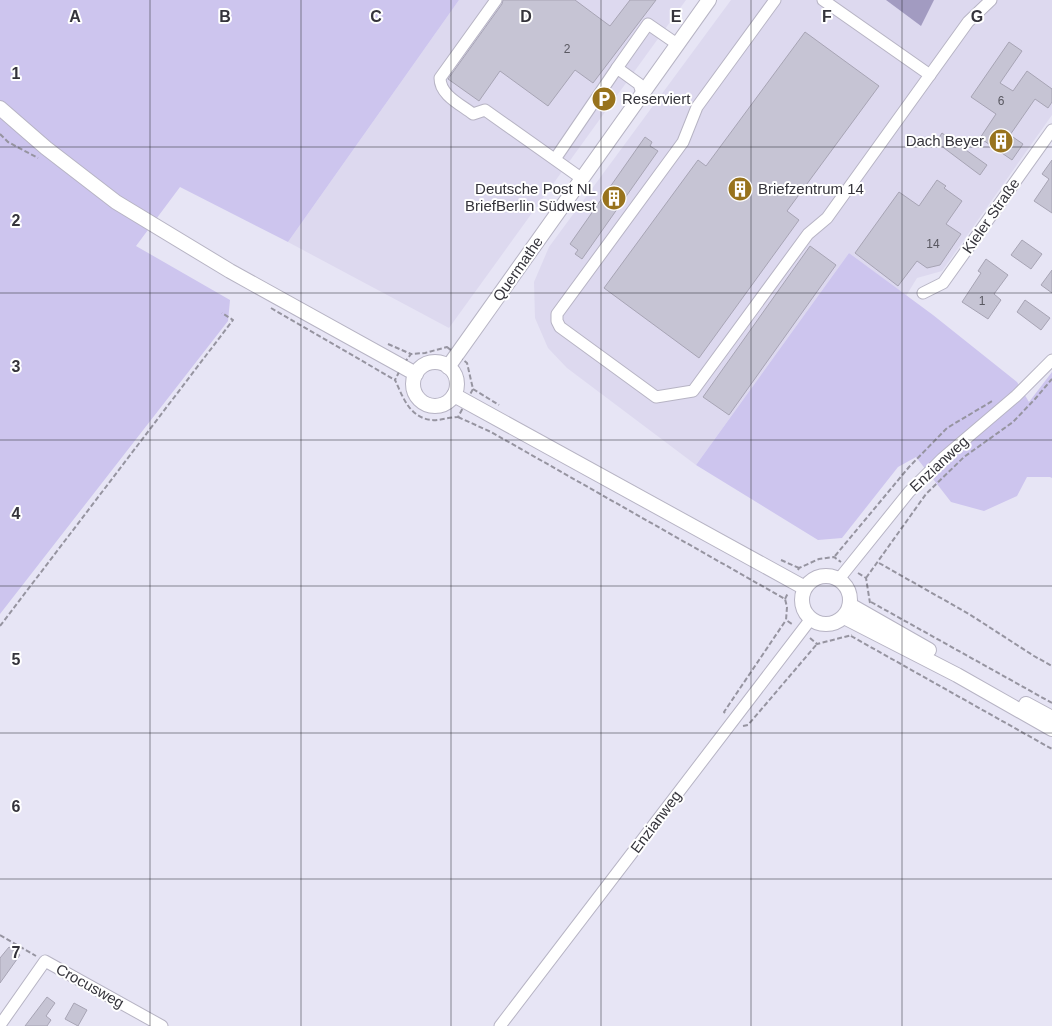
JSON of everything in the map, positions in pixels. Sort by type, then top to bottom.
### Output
[{"type":"main road","name":"Quermathe","points":[[448,367],[709,0]]},
{"type":"main road","points":[[0,108],[46,148],[116,202],[230,271],[416,374]]},
{"type":"main road","points":[[434,362],[448,367],[456,377],[454,395],[443,404],[435,406],[421,401],[416,396],[413,381],[420,368],[434,362]]},
{"type":"main road","points":[[454,395],[799,585],[809,583],[820,576],[839,580],[849,590],[847,611]]},
{"type":"main road","points":[[799,585],[804,612],[810,618],[823,624],[830,624],[847,611],[864,613],[1052,718]]},
{"type":"main road","points":[[864,613],[957,674],[1052,729]]},
{"type":"street","points":[[496,0],[440,78],[440,86],[444,93],[474,114],[485,110],[581,178]]},
{"type":"street","points":[[774,0],[698,107],[683,142],[558,314],[557,321],[560,327],[656,397],[693,391],[808,234],[827,218],[968,22],[991,0]]},
{"type":"street","points":[[823,0],[930,76]]},
{"type":"street","points":[[555,159],[648,24],[677,44]]},
{"type":"street","points":[[617,68],[639,84],[642,93]]},
{"type":"street","name":"Kieler Straße","points":[[923,293],[943,283],[1052,130]]},
{"type":"street","name":"Enzianweg","points":[[839,580],[909,492],[942,459],[1022,391],[1052,360]]},
{"type":"street","name":"Enzianweg","points":[[500,1026],[810,618]]},
{"type":"street","points":[[0,1025],[45,961]]},
{"type":"street","name":"Crocusweg","points":[[45,961],[162,1026]]},
{"type":"path","points":[[0,626],[233,320],[222,313]]},
{"type":"path","points":[[388,344],[411,354],[425,353],[447,347],[467,363],[473,389],[458,417]]},
{"type":"path","points":[[411,354],[395,380],[408,407],[419,417],[432,420],[458,417],[491,432],[785,599],[787,607],[786,620],[724,712],[728,728],[748,725],[817,644],[851,636],[1052,749]]},
{"type":"path","points":[[851,636],[864,613],[866,578],[879,563],[926,494],[964,458],[1013,422],[1036,399],[1052,379]]},
{"type":"path","points":[[785,599],[799,585],[799,568],[819,559],[834,557],[866,578]]},
{"type":"path","points":[[879,563],[969,614],[1052,666]]},
{"type":"path","points":[[864,613],[1052,703]]},
{"type":"path","points":[[786,620],[817,644]]},
{"type":"path","points":[[0,936],[45,961]]},
{"type":"shaded area","points":[[0,0],[459,0],[288,242],[180,187],[136,246],[230,300],[228,321],[0,614]]},
{"type":"shaded area","points":[[459,0],[686,0],[449,328],[288,242]]},
{"type":"shaded area","points":[[731,0],[1052,0],[1052,115],[942,271],[917,278],[906,296],[849,253],[696,465],[567,368],[548,348],[535,318],[534,282],[549,247]]},
{"type":"shaded area","points":[[886,0],[934,0],[921,26]]},
{"type":"shaded area","points":[[849,253],[933,315],[1017,382],[1029,402],[1052,372],[1052,478],[1027,477],[1017,496],[984,511],[951,502],[916,457],[898,467],[842,538],[818,540],[696,465]]},
{"type":"building","points":[[503,0],[575,0],[610,26],[630,0],[656,0],[593,83],[575,70],[548,106],[500,71],[479,101],[448,79]]},
{"type":"building","name":"Briefzentrum 14","points":[[805,32],[879,86],[787,211],[799,220],[699,358],[604,288],[698,160],[706,166]]},
{"type":"building","points":[[1009,42],[1022,51],[1000,83],[1013,91],[1027,71],[1052,89],[1052,102],[1048,108],[1035,99],[1010,135],[1023,144],[1012,160],[980,138],[996,114],[971,97]]},
{"type":"building","points":[[942,133],[987,165],[980,175],[936,142]]},
{"type":"building","name":"Deutsche Post NL BriefBerlin Südwest","points":[[645,137],[652,142],[650,146],[658,151],[582,259],[575,254],[578,250],[570,244]]},
{"type":"building","points":[[1052,160],[1052,213],[1034,201],[1049,179],[1042,174]]},
{"type":"building","points":[[937,180],[946,186],[944,188],[962,201],[946,224],[961,234],[940,265],[927,268],[917,261],[898,286],[855,253],[899,192],[919,206]]},
{"type":"building","points":[[1022,240],[1042,254],[1031,269],[1011,255]]},
{"type":"building","points":[[810,246],[836,265],[729,415],[703,397]]},
{"type":"building","points":[[986,259],[1008,275],[994,294],[1001,300],[988,319],[962,302],[981,273],[978,271]]},
{"type":"building","points":[[1052,270],[1052,293],[1041,285]]},
{"type":"building","points":[[1025,300],[1050,318],[1041,330],[1017,312]]},
{"type":"building","points":[[9,947],[20,955],[0,983],[0,958]]},
{"type":"building","points":[[47,997],[55,1003],[46,1016],[51,1020],[47,1026],[25,1026]]},
{"type":"building","points":[[74,1003],[87,1010],[78,1026],[65,1019]]},
{"type":"place","name":"Reserviert","points":[[604,99]]},
{"type":"place","name":"Dach Beyer","points":[[1001,141]]},
{"type":"place","name":"Briefzentrum 14","points":[[740,189]]},
{"type":"place","name":"Deutsche Post NL BriefBerlin Südwest","points":[[614,198]]}]
